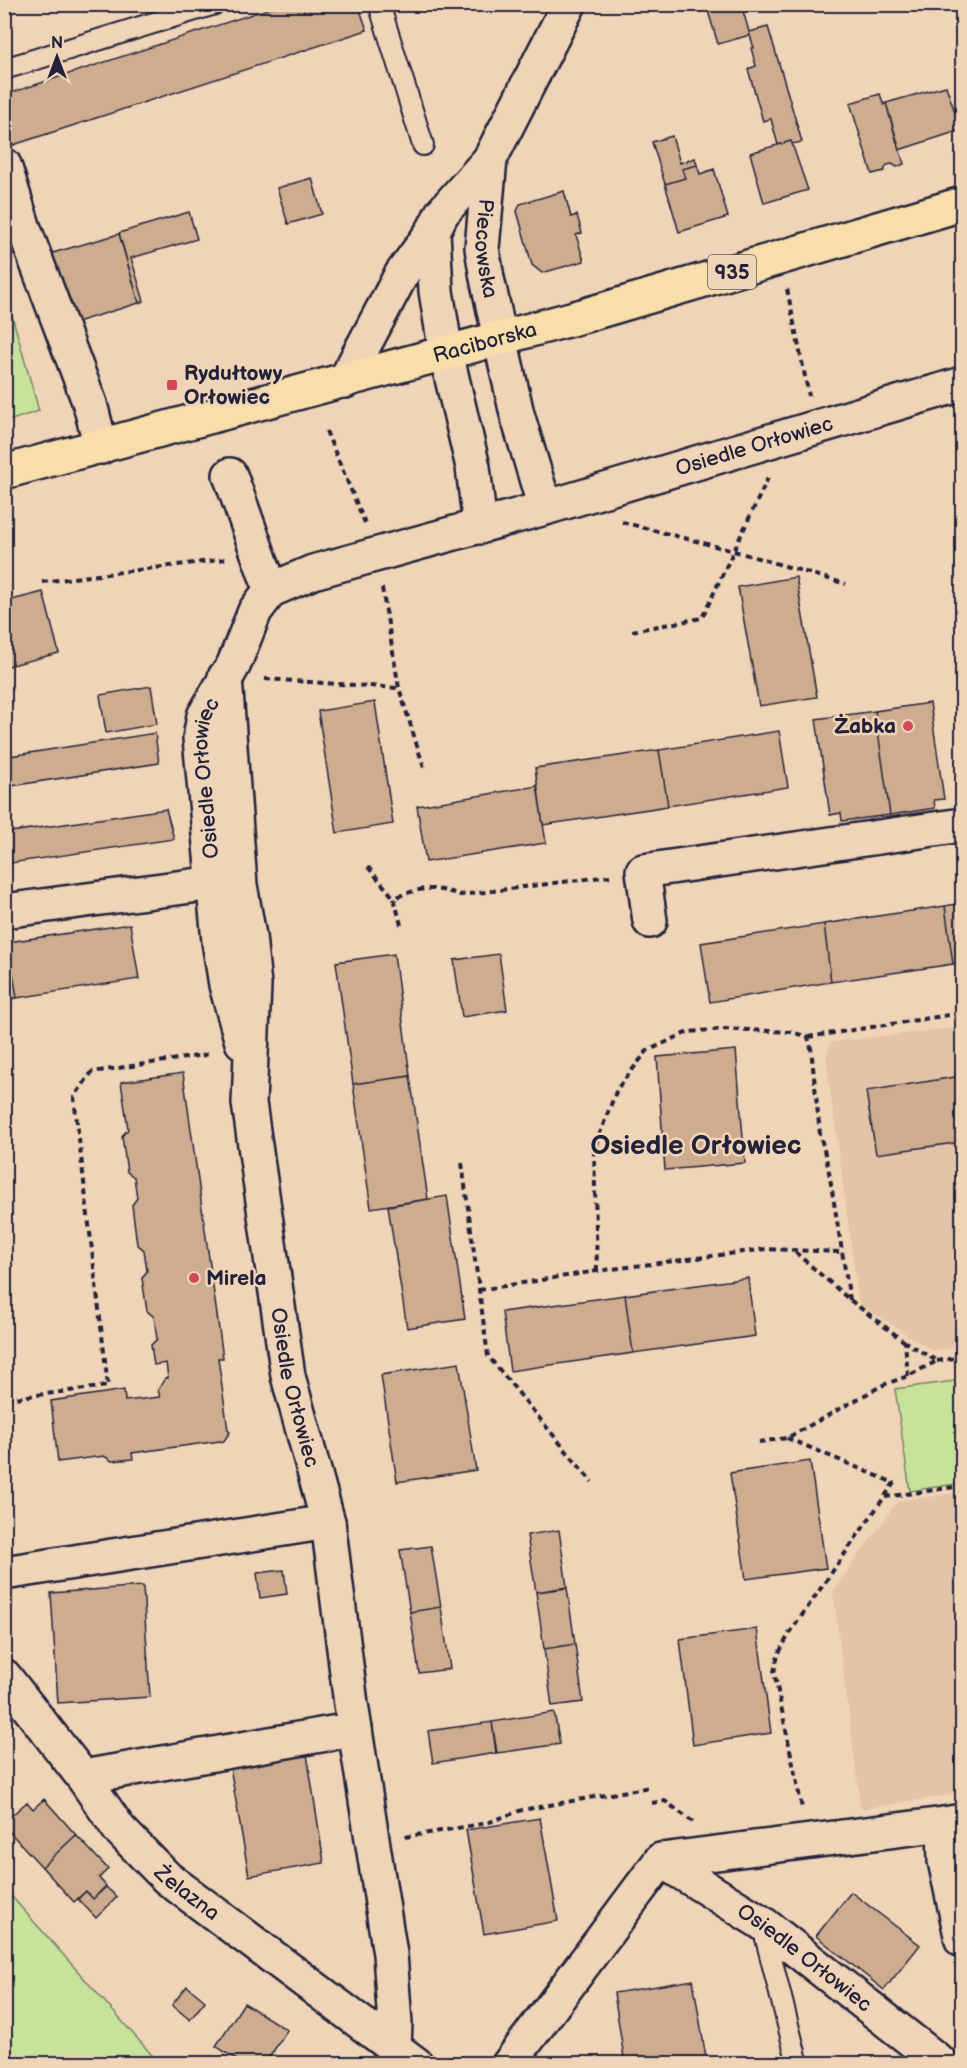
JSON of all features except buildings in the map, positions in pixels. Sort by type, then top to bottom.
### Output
[{"type":"main road","name":"Raciborska","points":[[4,472],[500,338],[963,204]]},
{"type":"street","name":"Piecowska","points":[[345,381],[401,275],[433,231],[442,213],[490,159],[569,4]]},
{"type":"street","name":"Piecowska","points":[[490,159],[482,248],[500,338]]},
{"type":"street","points":[[4,165],[23,226],[90,404],[101,447]]},
{"type":"street","points":[[433,231],[435,291],[446,353],[473,467],[480,527]]},
{"type":"street","points":[[500,338],[517,414],[545,508]]},
{"type":"street","name":"Osiedle Orłowiec","points":[[405,2055],[395,2024],[390,1954],[355,1729],[328,1522],[288,1376],[249,1103],[251,1071],[226,985],[227,884],[200,738],[204,716],[234,663],[255,610],[270,590],[313,572],[480,527],[963,384]]},
{"type":"street","points":[[230,475],[270,590]]},
{"type":"street","points":[[650,921],[643,872],[963,825]]},
{"type":"street","name":"Osiedle Orłowiec","points":[[4,911],[227,884]]},
{"type":"street","points":[[4,1573],[328,1522]]},
{"type":"street","name":"Żelazna","points":[[4,1676],[83,1778],[119,1829],[167,1878],[405,2055]]},
{"type":"street","points":[[83,1778],[355,1729]]},
{"type":"street","points":[[509,2064],[661,1860],[953,1822],[945,1861],[963,1940]]},
{"type":"street","name":"Osiedle Orłowiec","points":[[661,1860],[762,1923],[942,2064]]},
{"type":"lane","points":[[4,69],[215,4]]},
{"type":"lane","points":[[379,4],[423,145]]},
{"type":"lane","points":[[762,1923],[798,2064]]},
{"type":"path","points":[[632,631],[702,618],[734,551],[803,432],[811,404],[787,288]]},
{"type":"path","points":[[326,431],[377,555],[399,688],[424,768]]},
{"type":"path","points":[[616,520],[846,584]]},
{"type":"path","points":[[42,582],[259,554]]},
{"type":"path","points":[[225,677],[399,688]]},
{"type":"path","points":[[368,867],[394,898],[401,925]]},
{"type":"path","points":[[394,898],[419,888],[445,890],[461,895],[643,872]]},
{"type":"path","points":[[597,1272],[594,1149],[617,1089],[647,1051],[688,1032],[716,1029],[792,1032],[808,1036],[963,1013]]},
{"type":"path","points":[[808,1036],[820,1134],[828,1166],[850,1300]]},
{"type":"path","points":[[6,1399],[108,1386],[74,1097],[92,1072],[213,1054]]},
{"type":"path","points":[[462,1163],[488,1356],[592,1482]]},
{"type":"path","points":[[479,1290],[765,1249],[842,1252]]},
{"type":"path","points":[[795,1251],[850,1300],[905,1342],[937,1360]]},
{"type":"path","points":[[905,1342],[908,1376]]},
{"type":"path","points":[[759,1442],[787,1438],[883,1385],[908,1376],[937,1360],[963,1357]]},
{"type":"path","points":[[787,1438],[894,1483],[789,1634],[776,1663],[774,1672],[808,1841]]},
{"type":"path","points":[[884,1497],[963,1486]]},
{"type":"path","points":[[372,1843],[487,1822],[522,1810],[650,1787]]},
{"type":"shaded area","points":[[962,1027],[962,1347],[933,1351],[859,1304],[826,1058],[831,1042]]},
{"type":"shaded area","points":[[962,1492],[962,1793],[861,1809],[833,1591],[898,1501]]},
{"type":"green space","points":[[5,291],[39,411],[4,422]]},
{"type":"green space","points":[[962,1380],[962,1483],[910,1491],[895,1389]]},
{"type":"green space","points":[[5,1889],[159,2063],[5,2063]]},
{"type":"place","name":"Rydułtowy Orłowiec","points":[[172,385]]},
{"type":"place","name":"Żabka","points":[[908,726]]},
{"type":"place","name":"Mirela","points":[[194,1278]]},
{"type":"district","name":"Osiedle Orłowiec","points":[[696,1145]]}]
